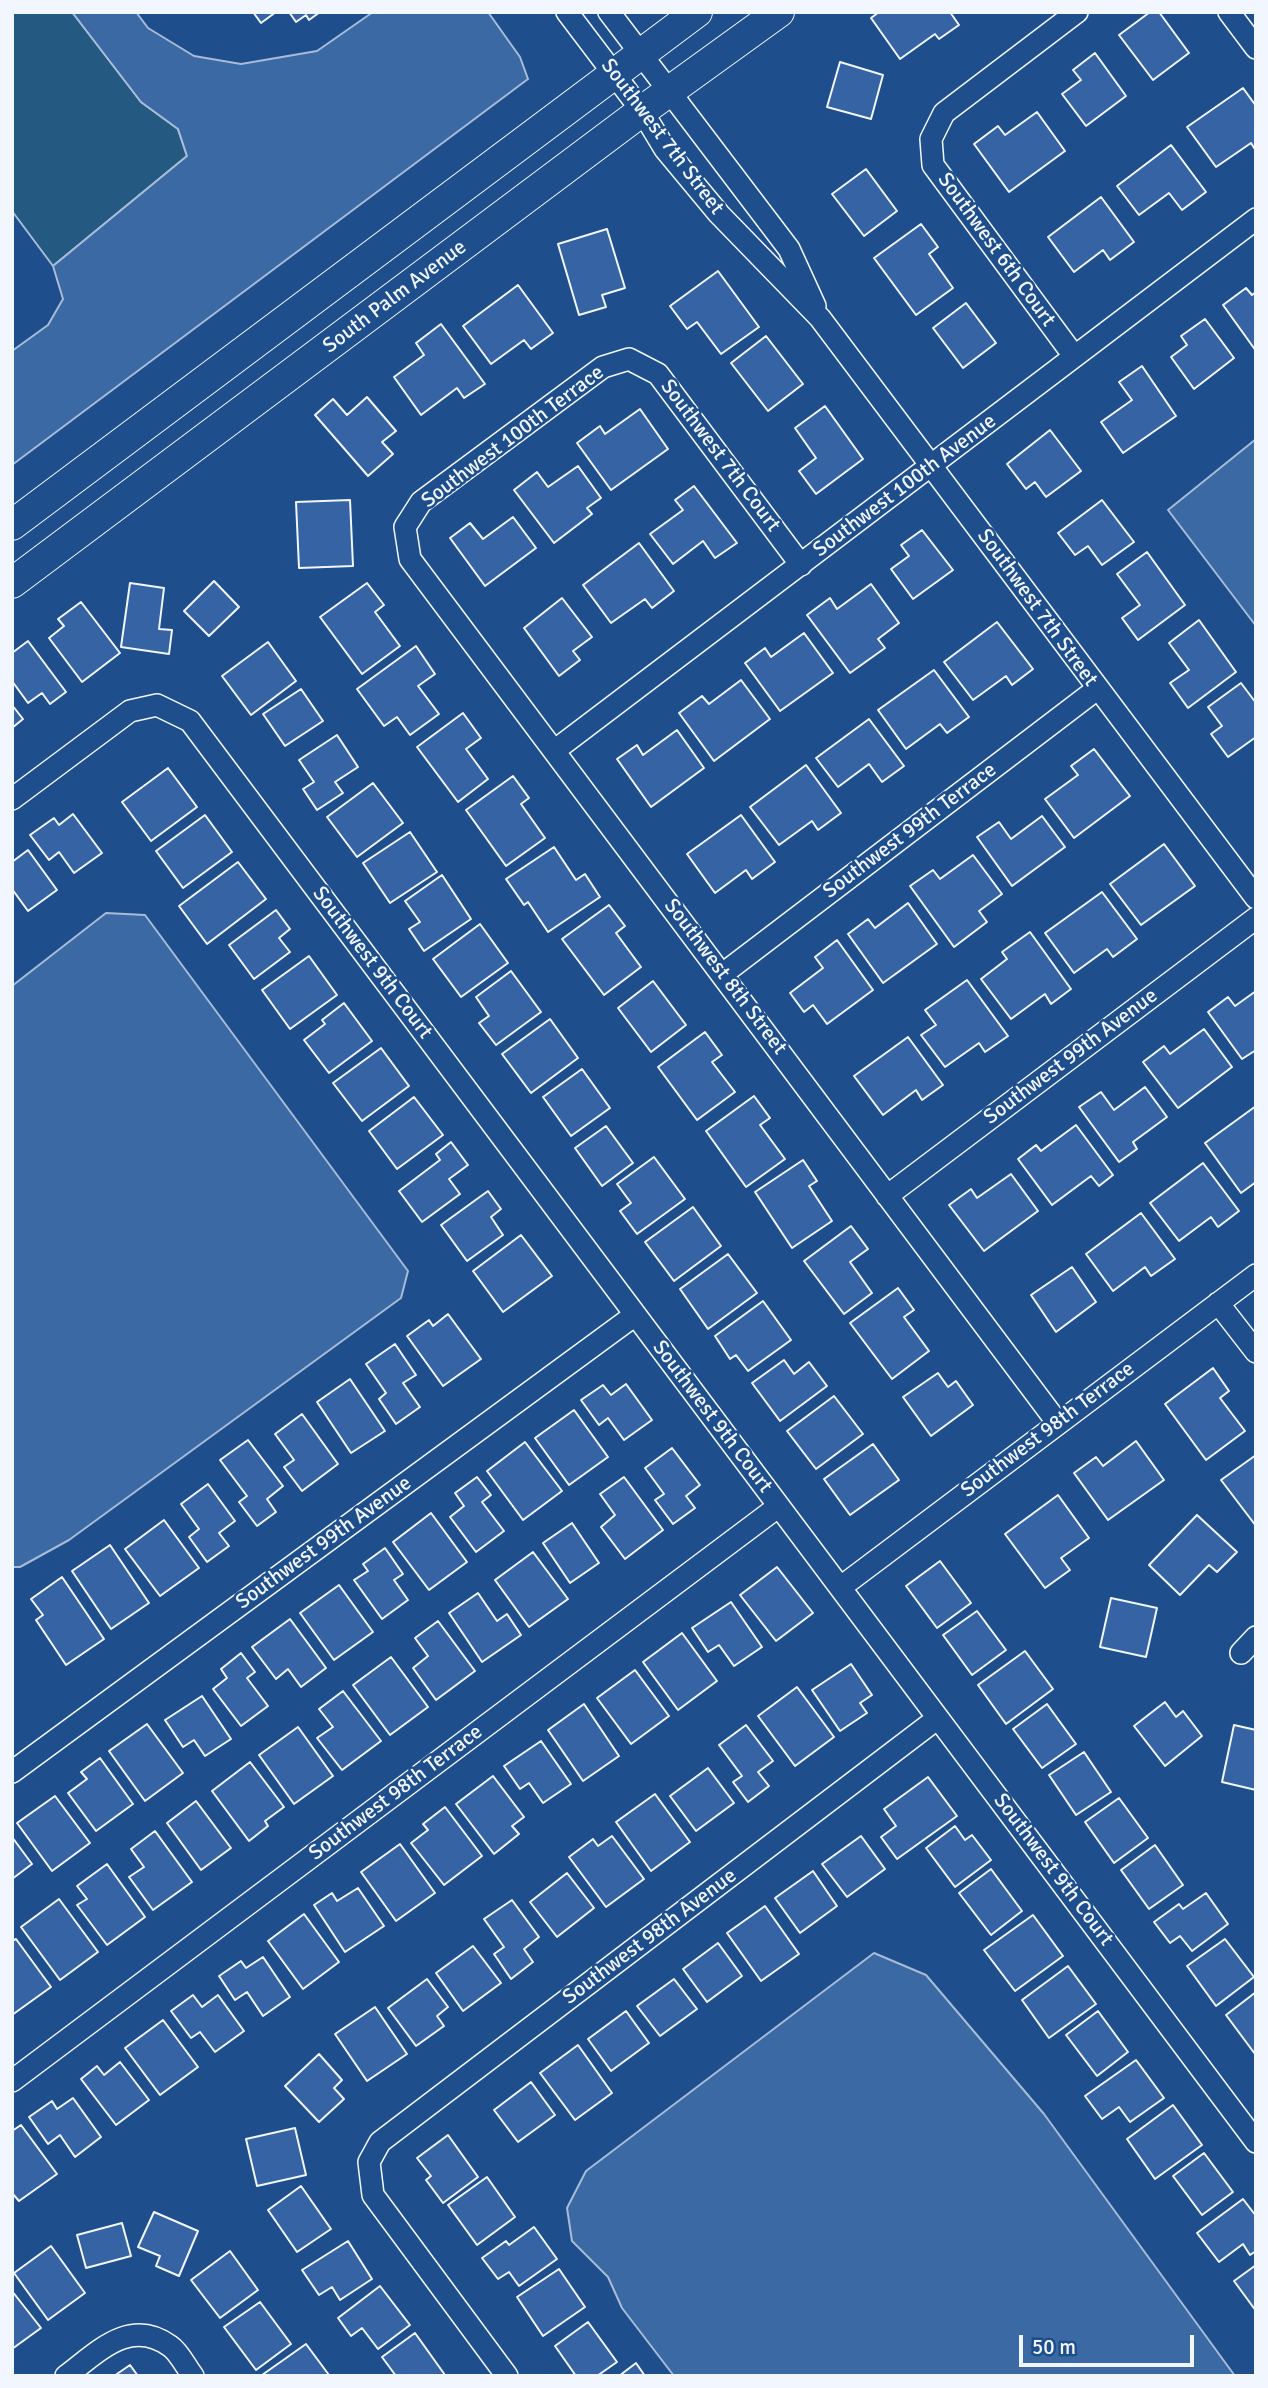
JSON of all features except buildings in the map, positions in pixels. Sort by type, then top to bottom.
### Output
[{"type":"main road","points":[[12,525],[697,12]]},
{"type":"main road","name":"South Palm Avenue","points":[[12,583],[642,111],[779,12]]},
{"type":"street","name":"Southwest 7th Street","points":[[567,12],[642,111],[665,149],[719,214],[820,318],[1256,898]]},
{"type":"street","name":"Southwest 7th Street","points":[[609,12],[789,249],[820,318]]},
{"type":"street","name":"Southwest 6th Court","points":[[1074,356],[933,165],[931,139],[944,113],[1077,12]]},
{"type":"street","points":[[1229,12],[1256,48]]},
{"type":"street","name":"Southwest 100th Avenue","points":[[554,751],[1256,219]]},
{"type":"street","name":"Southwest 100th Terrace","points":[[405,527],[421,502],[603,367],[629,359]]},
{"type":"street","name":"Southwest 7th Court","points":[[629,359],[658,374],[801,565]]},
{"type":"street","name":"Southwest 8th Street","points":[[405,527],[410,559],[724,973],[1057,1422]]},
{"type":"street","name":"Southwest 99th Terrace","points":[[724,973],[1097,689]]},
{"type":"street","name":"Southwest 9th Court","points":[[12,799],[130,711],[158,705],[190,721],[1256,2142]]},
{"type":"street","name":"Southwest 99th Avenue","points":[[887,1196],[1256,918]]},
{"type":"street","name":"Southwest 98th Terrace","points":[[841,1587],[1256,1275]]},
{"type":"street","points":[[1218,1303],[1256,1352]]},
{"type":"street","name":"Southwest 99th Avenue","points":[[12,1772],[635,1315]]},
{"type":"street","name":"Southwest 98th Terrace","points":[[12,2081],[779,1506]]},
{"type":"street","name":"Southwest 98th Avenue","points":[[507,2376],[373,2195],[369,2162],[380,2142],[938,1718]]},
{"type":"street","points":[[65,2376],[120,2336],[144,2333],[171,2346],[193,2376]]},
{"type":"shaded area","points":[[12,12],[72,12],[141,102],[178,129],[187,156],[53,266],[12,211]]},
{"type":"shaded area","points":[[72,12],[136,12],[148,28],[194,56],[241,64],[317,51],[373,12],[488,12],[520,57],[528,79],[12,465],[12,351],[48,325],[63,299],[53,266],[187,156],[178,129],[141,102]]},
{"type":"shaded area","points":[[1256,439],[1256,626],[1168,510]]},
{"type":"shaded area","points":[[106,913],[145,915],[408,1271],[401,1298],[69,1540],[20,1567],[12,1567],[12,986]]},
{"type":"shaded area","points":[[874,1953],[926,1975],[1044,2114],[1235,2376],[674,2376],[622,2308],[608,2277],[572,2241],[567,2208],[586,2171]]}]
